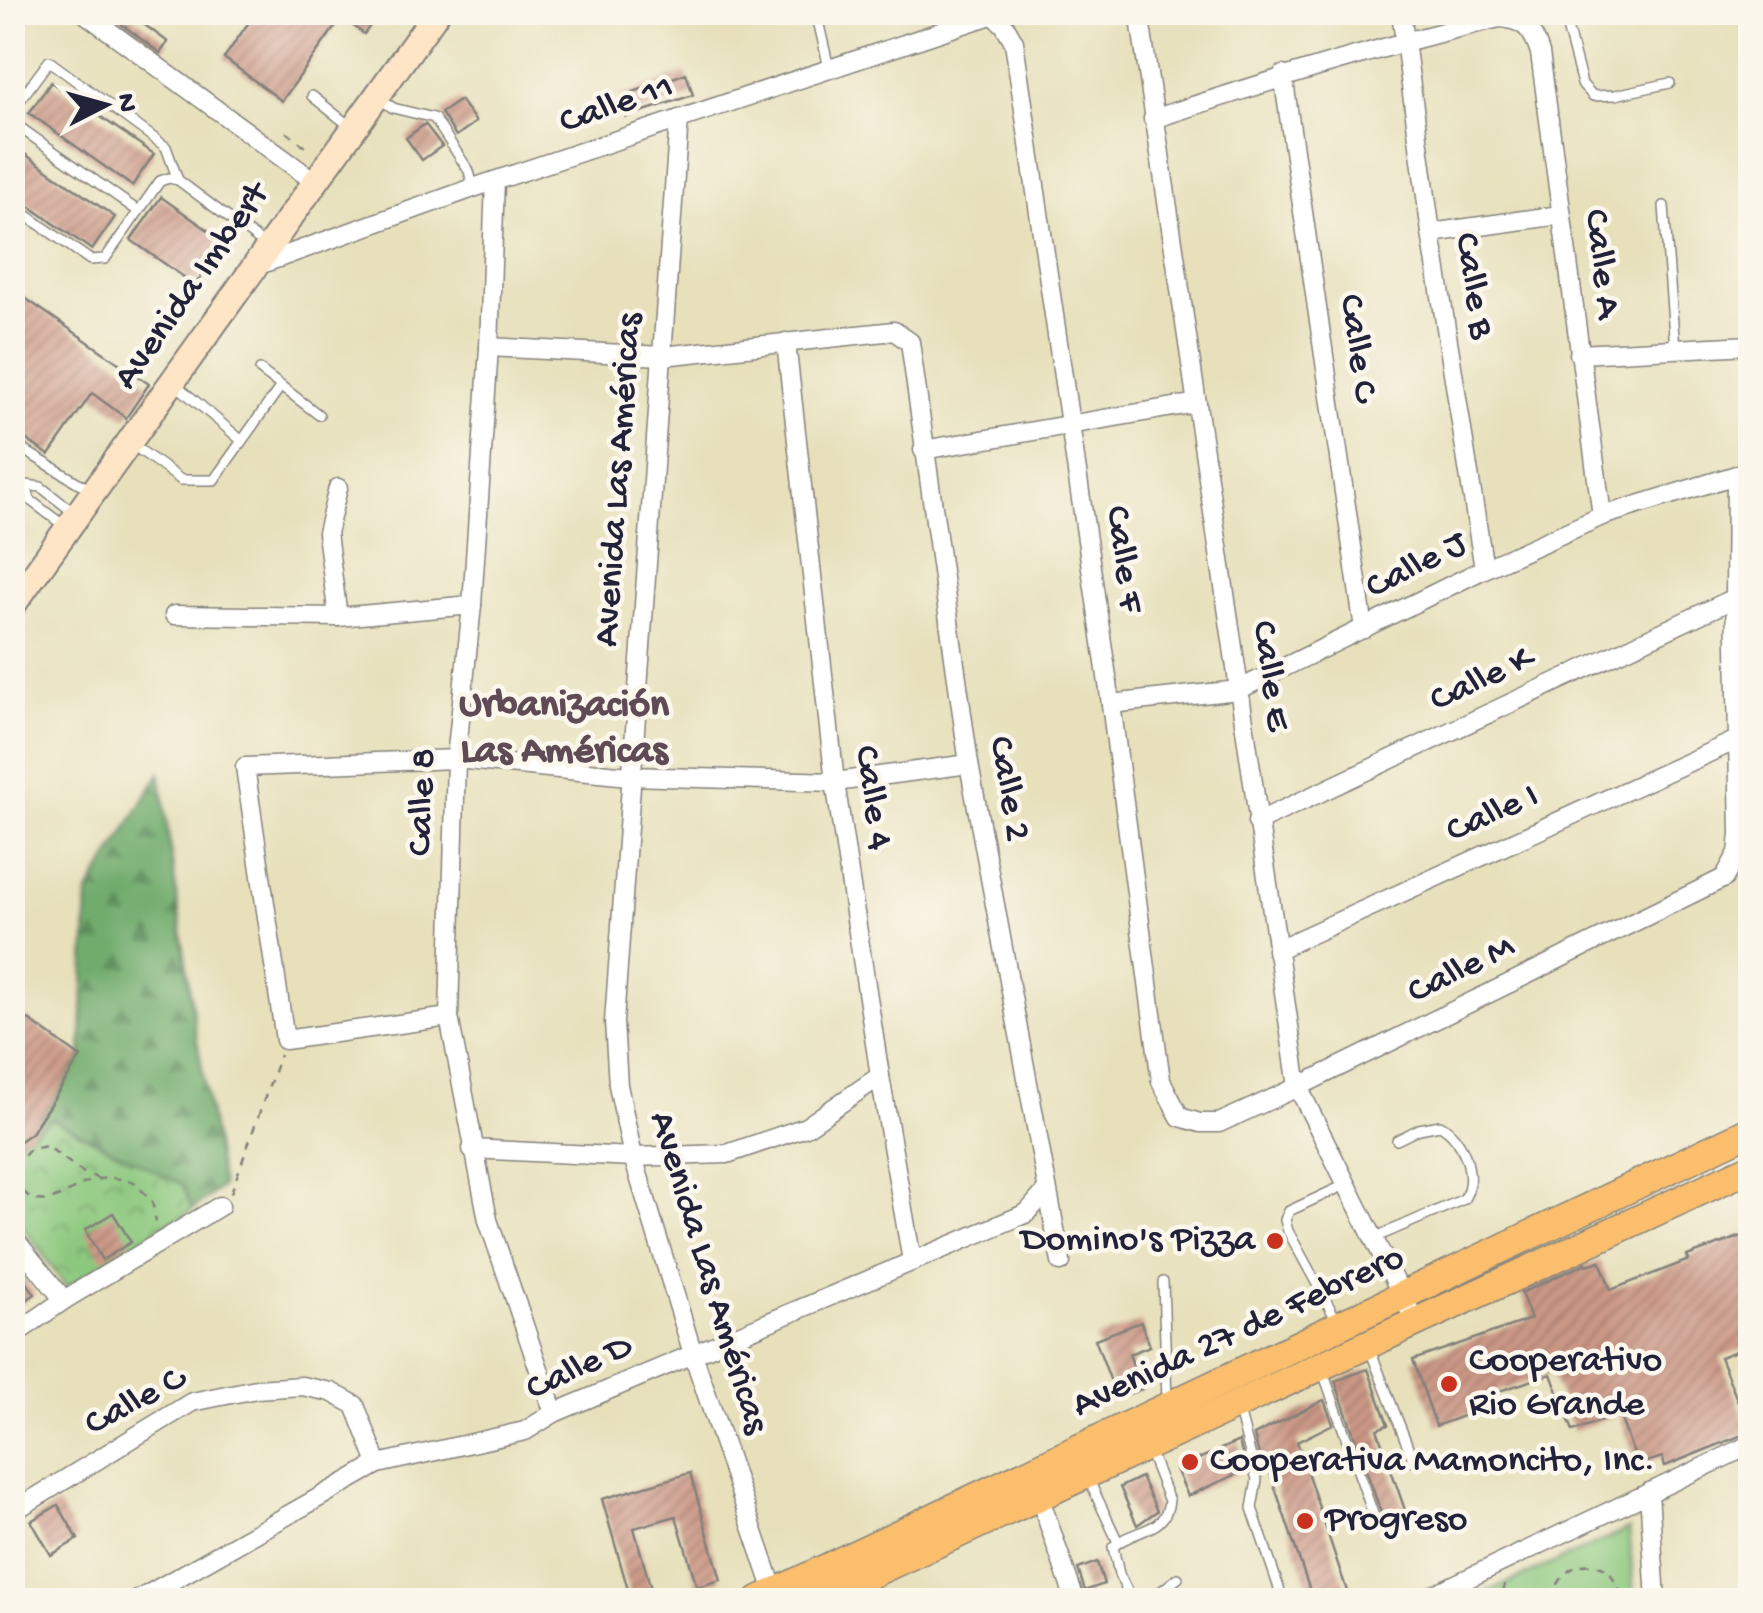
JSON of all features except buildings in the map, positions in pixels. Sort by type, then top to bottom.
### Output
[{"type":"main road","name":"Avenida Imbert","points":[[12,606],[437,12]]},
{"type":"main road","name":"Avenida 27 de Febrero","points":[[770,1598],[1035,1485],[1086,1474],[1368,1344],[1410,1310],[1750,1131]]},
{"type":"main road","name":"Avenida 27 de Febrero","points":[[814,1600],[849,1593],[1167,1408],[1340,1328],[1410,1310],[1750,1168]]},
{"type":"street","points":[[83,12],[321,172]]},
{"type":"street","name":"Calle E","points":[[1139,12],[1298,1087],[1410,1310]]},
{"type":"street","name":"Calle B","points":[[1401,12],[1484,569]]},
{"type":"street","name":"Calle 11","points":[[263,257],[997,14]]},
{"type":"street","name":"Calle F","points":[[997,14],[1014,42],[1162,1082],[1180,1117]]},
{"type":"street","points":[[1153,120],[1406,40],[1499,18],[1525,24]]},
{"type":"street","name":"Calle A","points":[[1525,24],[1535,36],[1540,53],[1602,516]]},
{"type":"street","name":"Calle C","points":[[1283,76],[1364,630]]},
{"type":"street","name":"Avenida Las Américas","points":[[678,119],[614,1022],[618,1085],[633,1157],[770,1598]]},
{"type":"street","name":"Calle 8","points":[[495,181],[472,605],[456,759],[450,1017],[488,1220],[554,1412]]},
{"type":"street","points":[[1431,233],[1560,214]]},
{"type":"street","name":"Calle 2","points":[[786,342],[894,332],[910,342],[969,764],[1062,1262]]},
{"type":"street","points":[[489,346],[664,356],[786,342]]},
{"type":"street","name":"Calle 4","points":[[786,342],[835,782],[912,1262]]},
{"type":"street","points":[[1578,354],[1750,345]]},
{"type":"street","points":[[923,450],[1197,403]]},
{"type":"street","name":"Calle J","points":[[1110,704],[1238,690],[1484,569],[1602,516],[1744,475]]},
{"type":"street","name":"Calle M","points":[[1180,1117],[1219,1123],[1724,878],[1745,833],[1737,740],[1735,598],[1744,475]]},
{"type":"street","points":[[338,488],[326,534],[338,616]]},
{"type":"street","name":"Calle K","points":[[1257,822],[1735,598]]},
{"type":"street","points":[[174,615],[338,616],[472,605]]},
{"type":"street","name":"Calle I","points":[[1276,950],[1737,740]]},
{"type":"street","points":[[450,1017],[286,1040],[245,767],[456,759],[629,776],[835,782],[969,764]]},
{"type":"street","points":[[472,1149],[633,1157],[727,1154],[806,1127],[880,1076]]},
{"type":"street","name":"Calle D","points":[[138,1600],[378,1464],[524,1430],[554,1412],[1027,1213],[1047,1190]]},
{"type":"street","points":[[12,1336],[220,1206]]},
{"type":"street","points":[[12,1236],[64,1300]]},
{"type":"street","name":"Calle C","points":[[12,1512],[192,1402],[256,1389],[302,1386],[331,1392],[355,1405],[378,1464]]},
{"type":"street","points":[[1422,1600],[1750,1445]]},
{"type":"street","points":[[1035,1485],[1075,1600]]},
{"type":"street","points":[[1649,1492],[1656,1600]]},
{"type":"lane","points":[[816,12],[829,68]]},
{"type":"lane","points":[[1525,24],[1544,12]]},
{"type":"lane","points":[[1563,12],[1582,84],[1593,96],[1615,96],[1670,83]]},
{"type":"lane","points":[[12,111],[49,61],[166,147],[178,180],[263,257]]},
{"type":"lane","points":[[312,96],[353,128]]},
{"type":"lane","points":[[376,96],[393,108],[434,118],[469,171],[474,188]]},
{"type":"lane","points":[[12,122],[138,210]]},
{"type":"lane","points":[[12,205],[90,260],[98,261],[105,259],[160,181],[178,180]]},
{"type":"lane","points":[[1664,206],[1675,349]]},
{"type":"lane","points":[[260,370],[319,415]]},
{"type":"lane","points":[[172,381],[241,440]]},
{"type":"lane","points":[[130,442],[182,480],[214,480],[281,386]]},
{"type":"lane","points":[[12,444],[94,493]]},
{"type":"lane","points":[[12,475],[26,485],[40,488],[73,522]]},
{"type":"lane","points":[[26,485],[30,500],[73,522]]},
{"type":"lane","points":[[1374,1238],[1464,1199],[1470,1189],[1472,1179],[1452,1131],[1440,1125],[1419,1129],[1397,1140]]},
{"type":"lane","points":[[1340,1328],[1288,1231],[1286,1220],[1289,1211],[1347,1184]]},
{"type":"lane","points":[[1163,1282],[1167,1408]]},
{"type":"lane","points":[[1368,1344],[1414,1462]]},
{"type":"lane","points":[[1321,1366],[1378,1525]]},
{"type":"lane","points":[[1237,1405],[1257,1480],[1252,1508],[1283,1600]]},
{"type":"lane","points":[[1148,1446],[1169,1501],[1168,1510],[1162,1522],[1118,1542],[1113,1555],[1131,1600],[1152,1598],[1178,1578]]},
{"type":"lane","points":[[1086,1474],[1118,1542]]},
{"type":"path","points":[[286,132],[321,172]]},
{"type":"path","points":[[220,1206],[234,1189],[286,1040]]},
{"type":"path","points":[[99,1179],[82,1172],[47,1146],[30,1150],[17,1164],[18,1182],[35,1200],[55,1198],[99,1179],[124,1179],[142,1188],[152,1201],[158,1244]]},
{"type":"path","points":[[1554,1600],[1562,1575],[1590,1565],[1609,1571],[1625,1600]]},
{"type":"green space","points":[[160,773],[194,1022],[222,1186],[192,1210],[182,1185],[52,1119],[31,1133],[81,1057],[88,893]]},
{"type":"green space","points":[[51,1119],[183,1185],[192,1210],[66,1287],[13,1213],[12,1146]]},
{"type":"green space","points":[[1629,1529],[1634,1600],[1470,1600]]},
{"type":"place","name":"Domino's Pizza","points":[[1275,1241]]},
{"type":"place","name":"Cooperativo Rio Grande","points":[[1449,1384]]},
{"type":"place","name":"Cooperativa Mamoncito, Inc.","points":[[1190,1462]]},
{"type":"place","name":"Progreso","points":[[1305,1521]]},
{"type":"district","name":"Urbanización Las Américas","points":[[564,729]]}]
